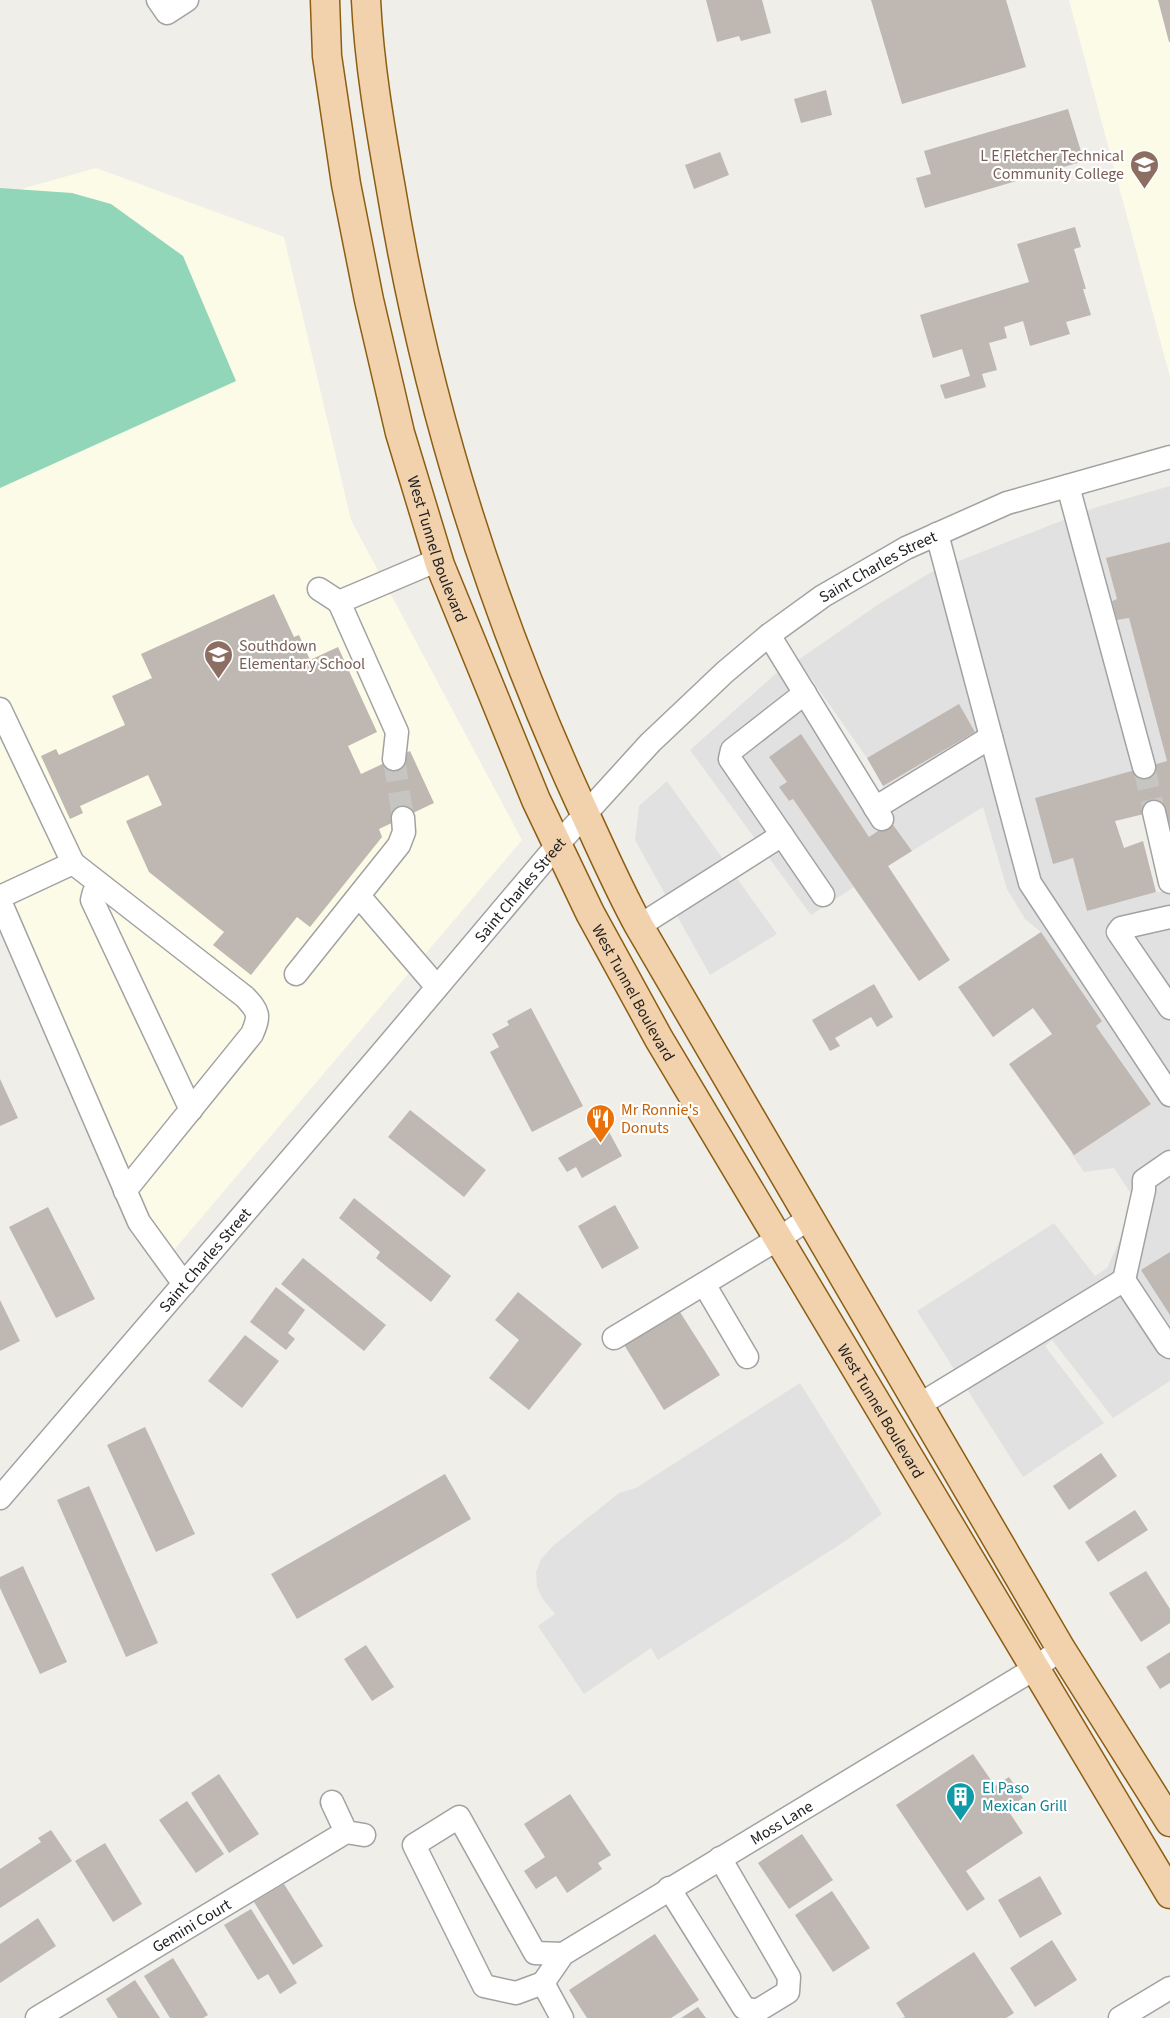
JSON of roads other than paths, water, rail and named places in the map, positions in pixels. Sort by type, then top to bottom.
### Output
[{"type":"main road","name":"West Tunnel Boulevard","points":[[325,0],[327,56],[346,184],[369,300],[400,433],[438,560],[509,735],[590,913],[659,1039],[1170,1894]]},
{"type":"main road","points":[[366,0],[380,127],[402,257],[435,405],[477,545],[512,645],[556,750],[639,926],[1061,1649],[1170,1822]]},
{"type":"street","points":[[158,0],[166,13],[186,0]]},
{"type":"street","name":"Saint Charles Street","points":[[0,1498],[585,813],[658,736],[725,672],[769,635],[823,596],[906,548],[1007,503],[1170,457]]},
{"type":"street","points":[[1068,486],[1144,767]]},
{"type":"street","points":[[937,534],[1029,883],[1170,1095]]},
{"type":"street","points":[[339,602],[438,560]]},
{"type":"street","points":[[319,589],[339,602],[397,732],[394,759]]},
{"type":"street","points":[[769,635],[878,814],[991,737]]},
{"type":"street","points":[[805,693],[732,750],[730,759],[823,895]]},
{"type":"street","points":[[0,709],[73,863],[245,997],[256,1009],[258,1020],[252,1034],[125,1191]]},
{"type":"street","points":[[1154,812],[1170,882]]},
{"type":"street","points":[[296,974],[403,838],[403,818]]},
{"type":"street","points":[[639,926],[782,836]]},
{"type":"street","points":[[73,863],[0,899],[139,1222],[184,1284]]},
{"type":"street","points":[[101,886],[94,892],[92,900],[191,1110]]},
{"type":"street","points":[[359,896],[437,987]]},
{"type":"street","points":[[1170,917],[1121,928],[1118,932],[1170,1008]]},
{"type":"street","points":[[1170,1162],[1144,1180],[1144,1190],[1124,1280],[1170,1347]]},
{"type":"street","points":[[614,1338],[810,1218]]},
{"type":"street","points":[[919,1405],[1124,1280]]},
{"type":"street","points":[[704,1284],[747,1357]]},
{"type":"street","name":"Moss Lane","points":[[543,1983],[563,1954],[1034,1669],[1061,1649]]},
{"type":"street","name":"Gemini Court","points":[[38,2018],[355,1834],[332,1802]]},
{"type":"street","points":[[562,2018],[543,1983],[516,1993],[484,1986],[414,1845],[459,1817],[536,1953],[563,1954]]},
{"type":"street","points":[[669,1888],[744,2008],[758,2011],[788,1992],[789,1977],[720,1858]]},
{"type":"street","points":[[1120,2018],[1170,1988]]},
{"type":"tunnel","points":[[394,759],[403,818]]},
{"type":"tunnel","points":[[1144,767],[1154,812]]},
{"type":"place","name":"L E Fletcher Technical Community College","points":[[1145,190]]},
{"type":"place","name":"Southdown Elementary School","points":[[218,680]]},
{"type":"place","name":"Mr Ronnie's Donuts","points":[[600,1144]]},
{"type":"place","name":"El Paso Mexican Grill","points":[[961,1822]]}]
